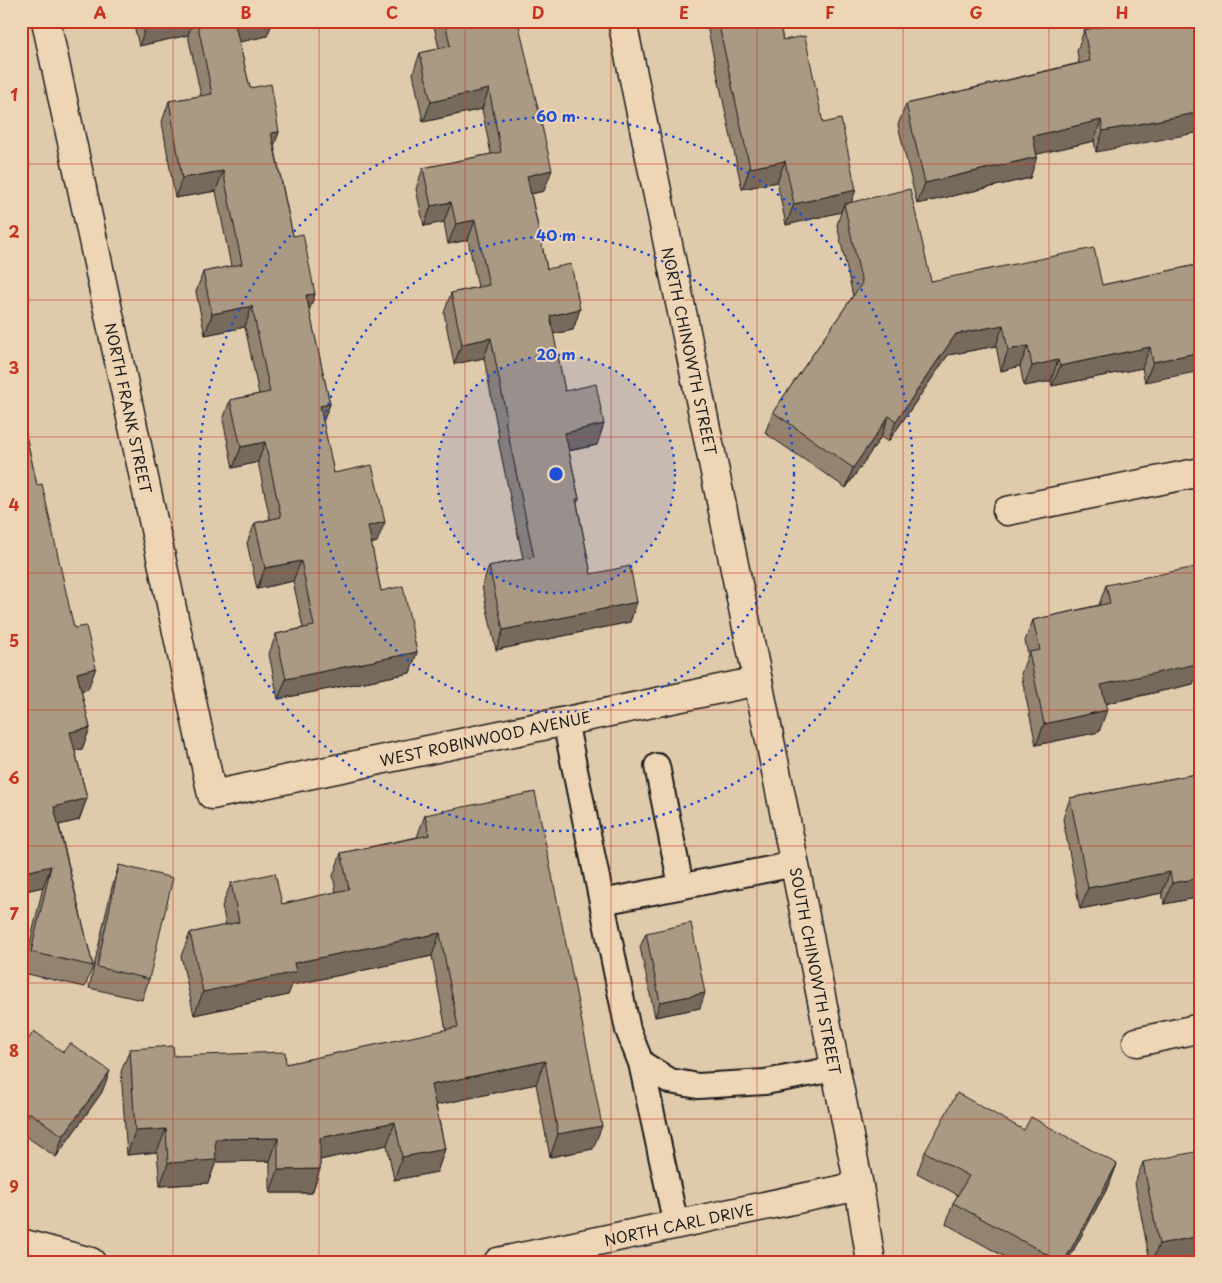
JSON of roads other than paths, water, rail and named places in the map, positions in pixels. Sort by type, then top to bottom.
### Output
[{"type":"street","name":"NORTH FRANK STREET","points":[[46,21],[212,795]]},
{"type":"street","name":"NORTH CHINOWTH STREET","points":[[622,21],[758,681]]},
{"type":"street","points":[[1007,511],[1201,472]]},
{"type":"street","name":"WEST ROBINWOOD AVENUE","points":[[212,795],[758,681]]},
{"type":"street","name":"SOUTH CHINOWTH STREET","points":[[758,681],[859,1186],[871,1262]]},
{"type":"street","points":[[1137,1042],[1201,1028]]},
{"type":"street","name":"NORTH CARL DRIVE","points":[[498,1262],[859,1186]]},
{"type":"street","points":[[21,1243],[91,1262]]},
{"type":"lane","points":[[566,721],[628,1030],[641,1063],[676,1225]]},
{"type":"lane","points":[[657,766],[681,886]]},
{"type":"lane","points":[[602,902],[795,864]]},
{"type":"lane","points":[[641,1063],[670,1081],[698,1086],[765,1082],[835,1069]]}]
